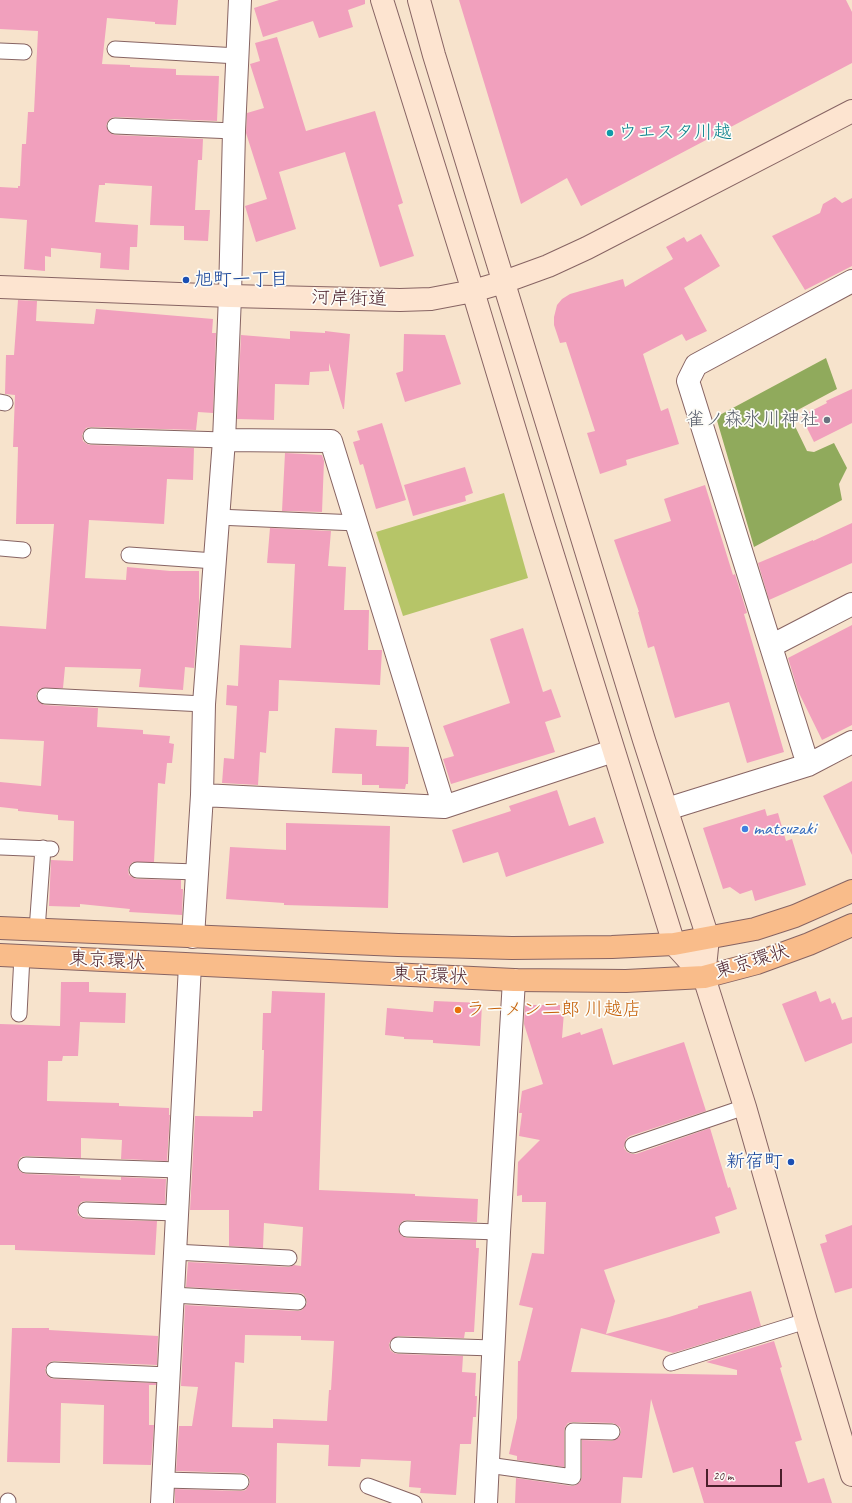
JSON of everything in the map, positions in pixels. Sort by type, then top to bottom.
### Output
[{"type":"highway","name":"東京環状","points":[[0,928],[398,945],[512,948],[612,948],[674,944],[755,929],[789,919],[852,891]]},
{"type":"highway","name":"東京環状","points":[[0,955],[514,980],[626,981],[704,977],[757,963],[809,944],[852,925]]},
{"type":"street","points":[[193,937],[202,795],[204,704],[224,440],[230,296],[234,131],[240,0]]},
{"type":"street","points":[[382,0],[473,291],[613,751],[674,944],[704,977]]},
{"type":"street","points":[[419,0],[434,55],[708,938],[704,977],[746,1107],[806,1321],[852,1475]]},
{"type":"street","name":"河岸街道","points":[[0,287],[230,296],[400,300],[431,299],[473,291],[504,282],[548,266],[587,248],[852,111]]},
{"type":"street","points":[[808,765],[688,381],[696,365],[852,281]]},
{"type":"street","points":[[224,440],[331,441],[444,807]]},
{"type":"street","points":[[771,646],[852,604]]},
{"type":"street","points":[[667,809],[808,765],[852,742]]},
{"type":"street","points":[[202,795],[444,807],[613,751]]},
{"type":"street","points":[[162,1503],[190,965]]},
{"type":"street","points":[[486,1503],[499,1232],[514,980]]},
{"type":"lane","points":[[115,49],[238,56]]},
{"type":"lane","points":[[0,52],[24,52]]},
{"type":"lane","points":[[115,126],[234,131]]},
{"type":"lane","points":[[91,436],[224,440]]},
{"type":"lane","points":[[218,517],[357,523]]},
{"type":"lane","points":[[0,548],[23,550]]},
{"type":"lane","points":[[129,555],[214,561]]},
{"type":"lane","points":[[44,696],[204,704]]},
{"type":"lane","points":[[1,847],[47,848],[37,930]]},
{"type":"lane","points":[[138,870],[197,872]]},
{"type":"lane","points":[[19,1014],[22,956]]},
{"type":"lane","points":[[633,1145],[746,1107]]},
{"type":"lane","points":[[26,1165],[179,1170]]},
{"type":"lane","points":[[86,1210],[177,1213]]},
{"type":"lane","points":[[407,1229],[499,1232]]},
{"type":"lane","points":[[174,1252],[289,1258]]},
{"type":"lane","points":[[172,1295],[298,1302]]},
{"type":"lane","points":[[671,1363],[806,1321]]},
{"type":"lane","points":[[398,1345],[494,1348]]},
{"type":"lane","points":[[54,1370],[168,1375]]},
{"type":"lane","points":[[488,1465],[573,1477],[573,1431],[612,1432]]},
{"type":"lane","points":[[164,1480],[241,1482]]},
{"type":"lane","points":[[368,1486],[414,1503]]},
{"type":"green space","points":[[826,358],[837,389],[794,412],[792,420],[807,451],[814,452],[834,443],[847,468],[839,484],[842,500],[754,547],[716,417]]},
{"type":"green space","points":[[504,493],[528,578],[403,616],[376,532]]},
{"type":"building","points":[[0,0],[178,0],[176,25],[107,18],[102,64],[176,69],[176,75],[219,76],[217,121],[115,117],[108,121],[106,126],[110,133],[115,135],[203,139],[202,160],[198,160],[195,210],[210,210],[208,241],[184,240],[184,226],[150,225],[152,186],[105,183],[105,185],[99,185],[95,222],[138,225],[137,247],[130,247],[129,270],[100,268],[101,253],[51,248],[51,257],[45,256],[45,271],[24,269],[27,220],[0,218],[0,187],[18,188],[18,186],[20,186],[22,144],[26,144],[28,112],[34,112],[38,31],[0,29]]},
{"type":"building","points":[[279,0],[365,0],[365,4],[348,10],[353,27],[319,38],[313,21],[263,37],[254,8]]},
{"type":"building","name":"ウエスタ川越","points":[[459,0],[846,0],[852,12],[852,63],[581,206],[567,178],[521,204]]},
{"type":"building","points":[[277,37],[306,131],[375,111],[403,203],[398,205],[414,256],[380,267],[345,152],[279,172],[296,229],[256,242],[245,206],[267,199],[246,133],[247,113],[264,108],[250,64],[260,61],[255,43]]},
{"type":"building","points":[[835,197],[842,203],[852,198],[852,266],[805,290],[772,236],[820,213],[823,204]]},
{"type":"building","points":[[701,234],[720,266],[684,288],[707,331],[686,341],[682,334],[643,354],[661,411],[668,408],[679,444],[626,460],[627,465],[600,474],[587,433],[595,431],[566,342],[560,343],[554,325],[557,305],[562,299],[570,294],[623,279],[625,287],[673,259],[666,247],[684,237],[687,242]]},
{"type":"building","points":[[18,300],[37,301],[36,321],[94,324],[96,309],[213,319],[212,333],[216,333],[213,413],[198,412],[196,430],[91,427],[86,428],[82,435],[83,441],[91,445],[194,448],[193,480],[167,479],[164,524],[89,520],[85,578],[126,580],[127,567],[170,571],[199,571],[199,603],[194,668],[185,667],[183,690],[139,687],[141,669],[65,667],[63,688],[41,688],[36,695],[37,700],[44,705],[98,708],[97,727],[143,730],[143,734],[170,736],[169,743],[174,744],[172,763],[167,763],[165,784],[158,783],[154,862],[133,862],[128,870],[129,875],[136,879],[181,880],[181,889],[183,889],[182,915],[129,912],[130,909],[80,904],[80,907],[49,906],[51,860],[73,861],[74,821],[58,820],[58,815],[18,811],[18,809],[0,807],[0,782],[41,786],[44,741],[0,739],[0,626],[46,629],[54,524],[16,524],[18,447],[13,447],[15,395],[5,394],[6,355],[14,355]]},
{"type":"building","points":[[290,331],[325,333],[325,331],[350,334],[344,409],[329,363],[329,371],[310,372],[309,385],[275,384],[274,420],[237,419],[241,335],[290,339]]},
{"type":"building","points":[[404,334],[445,335],[461,384],[405,402],[396,373],[403,371]]},
{"type":"building","name":"雀ノ森氷川神社","points":[[852,389],[852,423],[814,442],[801,416],[827,403],[826,401]]},
{"type":"building","points":[[382,423],[406,500],[376,509],[363,464],[360,465],[353,442],[360,440],[357,431]]},
{"type":"building","points":[[285,453],[322,455],[324,461],[322,512],[282,511]]},
{"type":"building","points":[[465,467],[473,493],[465,496],[466,501],[413,516],[404,485]]},
{"type":"building","points":[[705,485],[733,575],[735,574],[747,613],[744,614],[784,752],[747,763],[729,702],[675,718],[654,646],[648,648],[639,612],[614,540],[671,521],[664,499]]},
{"type":"building","points":[[852,523],[852,563],[769,600],[758,563],[813,541]]},
{"type":"building","points":[[270,528],[331,531],[328,566],[346,567],[344,610],[369,610],[368,650],[382,650],[380,685],[279,680],[278,711],[269,711],[266,753],[260,752],[258,785],[222,783],[224,758],[234,759],[237,706],[226,705],[227,685],[238,686],[240,645],[291,648],[295,564],[267,563]]},
{"type":"building","points":[[852,625],[852,725],[822,740],[798,691],[788,658]]},
{"type":"building","points":[[523,628],[543,692],[551,689],[561,717],[545,722],[555,752],[451,784],[443,759],[454,756],[443,726],[510,703],[490,639]]},
{"type":"building","points":[[335,728],[377,730],[376,746],[409,747],[408,784],[406,784],[405,789],[379,788],[379,785],[362,785],[362,774],[332,773]]},
{"type":"building","points":[[852,781],[852,855],[823,796]]},
{"type":"building","points":[[557,790],[569,826],[595,817],[604,843],[506,877],[498,852],[463,863],[452,830],[511,811],[509,806]]},
{"type":"building","points":[[765,809],[767,816],[778,813],[786,841],[792,839],[806,885],[755,901],[752,890],[740,894],[730,887],[723,889],[703,828]]},
{"type":"building","points":[[286,823],[390,826],[388,908],[284,905],[284,903],[226,899],[230,847],[286,850]]},
{"type":"building","points":[[61,982],[89,982],[89,992],[126,993],[125,1023],[80,1022],[78,1056],[63,1056],[62,1061],[48,1061],[47,1101],[119,1103],[119,1106],[169,1108],[170,1115],[167,1161],[121,1159],[122,1140],[81,1138],[81,1158],[26,1156],[21,1157],[18,1161],[18,1169],[26,1174],[80,1176],[80,1178],[121,1180],[121,1177],[166,1179],[165,1204],[86,1201],[81,1202],[77,1209],[78,1215],[86,1219],[157,1221],[155,1255],[15,1250],[15,1245],[0,1245],[0,1024],[60,1026]]},
{"type":"building","points":[[272,991],[325,993],[319,1190],[415,1194],[415,1196],[478,1199],[477,1222],[407,1220],[400,1224],[398,1229],[402,1236],[407,1238],[476,1240],[476,1248],[479,1248],[474,1332],[465,1332],[464,1338],[398,1336],[391,1340],[389,1344],[390,1350],[398,1354],[463,1356],[462,1372],[476,1373],[476,1417],[473,1417],[471,1444],[460,1444],[456,1495],[420,1493],[421,1488],[409,1487],[411,1461],[361,1459],[360,1467],[328,1466],[329,1445],[277,1443],[276,1503],[175,1503],[175,1489],[241,1491],[246,1490],[250,1483],[249,1477],[241,1473],[176,1471],[179,1426],[192,1426],[198,1387],[181,1386],[185,1305],[298,1311],[302,1310],[307,1303],[303,1294],[298,1293],[186,1287],[188,1262],[289,1267],[294,1265],[301,1266],[303,1227],[264,1223],[263,1248],[229,1246],[229,1210],[190,1210],[195,1116],[253,1117],[253,1111],[262,1111],[264,1050],[262,1050],[263,1013],[271,1013]],"holes":[[[245,1335],[301,1336],[301,1340],[334,1341],[331,1390],[329,1390],[327,1421],[273,1419],[273,1428],[232,1427],[235,1362],[244,1363]]]},
{"type":"building","points":[[816,991],[820,1002],[830,998],[832,1004],[835,1002],[842,1020],[852,1017],[852,1043],[805,1062],[782,1004]]},
{"type":"building","points":[[434,1001],[482,1003],[480,1046],[433,1043],[433,1040],[404,1039],[404,1037],[385,1035],[387,1008],[433,1012]]},
{"type":"building","points":[[525,1005],[560,1005],[560,1012],[564,1012],[562,1038],[580,1032],[581,1035],[602,1028],[613,1065],[684,1042],[706,1111],[630,1136],[626,1139],[624,1148],[627,1152],[636,1154],[710,1128],[728,1188],[730,1187],[737,1209],[715,1217],[720,1233],[604,1270],[615,1301],[606,1334],[669,1317],[698,1308],[698,1306],[751,1291],[761,1326],[673,1353],[581,1328],[571,1372],[737,1375],[737,1370],[706,1362],[774,1341],[782,1367],[780,1368],[802,1440],[795,1442],[808,1483],[824,1478],[832,1503],[704,1503],[693,1467],[673,1473],[651,1399],[642,1478],[623,1477],[621,1503],[515,1503],[516,1478],[572,1486],[576,1485],[580,1482],[582,1477],[582,1440],[612,1441],[619,1437],[621,1432],[620,1427],[613,1423],[568,1423],[564,1431],[564,1467],[517,1460],[517,1456],[509,1454],[517,1418],[518,1361],[520,1361],[533,1308],[519,1305],[532,1253],[544,1254],[546,1202],[522,1202],[522,1195],[517,1196],[518,1162],[540,1140],[519,1136],[522,1113],[519,1113],[522,1091],[543,1084],[524,1024]]},
{"type":"building","points":[[852,1225],[852,1288],[835,1293],[820,1244],[827,1242],[825,1235]]},
{"type":"building","points":[[12,1328],[49,1328],[49,1330],[158,1336],[157,1365],[54,1361],[50,1362],[45,1369],[46,1374],[50,1378],[54,1379],[156,1383],[156,1385],[149,1385],[149,1425],[154,1425],[151,1465],[103,1464],[104,1405],[61,1403],[60,1463],[7,1462]]},
{"type":"place","name":"ウエスタ川越","points":[[610,133]]},
{"type":"place","name":"旭町一丁目","points":[[186,280]]},
{"type":"place","name":"雀ノ森氷川神社","points":[[827,420]]},
{"type":"place","name":"matsuzaki","points":[[745,829]]},
{"type":"place","name":"ラーメン二郎 川越店","points":[[458,1010]]},
{"type":"place","name":"新宿町","points":[[791,1162]]}]
